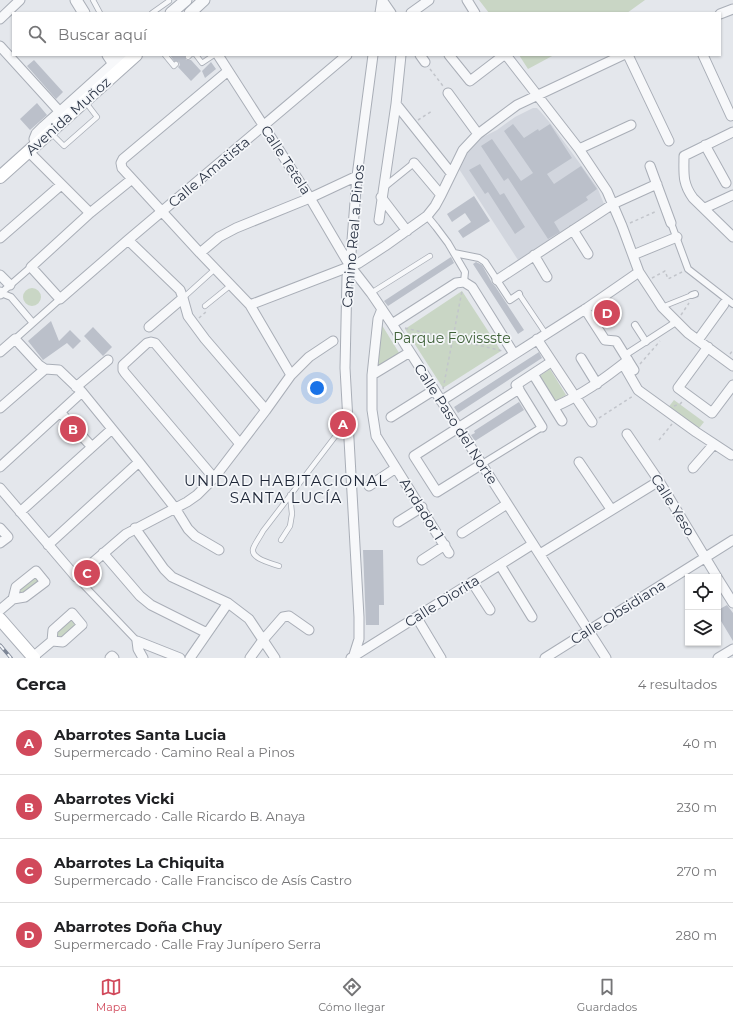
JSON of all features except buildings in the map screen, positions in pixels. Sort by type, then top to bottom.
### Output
[{"type":"main road","name":"Avenida Muñoz","points":[[0,178],[130,56]]},
{"type":"main road","name":"Avenida Muñoz","points":[[0,170],[34,145],[135,56]]},
{"type":"main road","points":[[0,619],[33,657]]},
{"type":"street","points":[[0,19],[20,0]]},
{"type":"street","points":[[76,0],[83,12]]},
{"type":"street","points":[[172,6],[186,0]]},
{"type":"street","points":[[191,12],[204,0]]},
{"type":"street","points":[[380,12],[382,0]]},
{"type":"street","points":[[382,0],[390,12]]},
{"type":"street","points":[[413,12],[429,0]]},
{"type":"street","points":[[467,0],[474,12]]},
{"type":"street","points":[[172,6],[188,12]]},
{"type":"street","points":[[721,14],[733,9]]},
{"type":"street","points":[[0,46],[60,112]]},
{"type":"street","points":[[90,213],[61,184],[34,145],[37,134],[111,60],[121,56]]},
{"type":"street","points":[[34,145],[44,142],[53,135],[141,56]]},
{"type":"street","name":"Calle Tetela","points":[[219,56],[310,198],[350,266]]},
{"type":"street","name":"Calle Amatista","points":[[60,298],[345,56]]},
{"type":"street","name":"Camino Real a Pinos","points":[[353,658],[358,639],[359,617],[345,368],[347,277],[350,266],[357,176],[373,56]]},
{"type":"street","points":[[379,220],[381,197],[396,104],[401,56]]},
{"type":"street","points":[[450,56],[470,82],[504,56]]},
{"type":"street","points":[[506,56],[579,149],[607,191],[639,272],[662,307],[676,322],[733,366]]},
{"type":"street","points":[[250,305],[359,262],[407,231],[426,216],[441,195],[463,150],[478,134],[517,105],[621,56]]},
{"type":"street","points":[[628,56],[668,141]]},
{"type":"street","points":[[703,56],[731,116]]},
{"type":"street","points":[[228,71],[123,159],[121,163],[122,168],[250,305],[291,375]]},
{"type":"street","points":[[448,93],[478,134]]},
{"type":"street","points":[[396,104],[451,173]]},
{"type":"street","points":[[579,149],[631,125]]},
{"type":"street","points":[[733,132],[684,156],[684,178],[688,191],[693,198],[733,236]]},
{"type":"street","points":[[705,145],[726,183]]},
{"type":"street","points":[[383,188],[414,163],[441,195]]},
{"type":"street","points":[[650,166],[688,269],[728,304],[698,340]]},
{"type":"street","points":[[200,253],[218,237],[236,228],[310,198],[357,176]]},
{"type":"street","points":[[0,293],[90,213],[132,179]]},
{"type":"street","points":[[0,238],[61,184]]},
{"type":"street","points":[[497,280],[613,204],[656,184]]},
{"type":"street","points":[[705,208],[733,195]]},
{"type":"street","points":[[381,197],[407,231]]},
{"type":"street","points":[[426,216],[436,227],[465,272],[464,282]]},
{"type":"street","points":[[573,230],[588,254]]},
{"type":"street","points":[[633,255],[677,237]]},
{"type":"street","points":[[128,240],[180,290],[188,316],[205,340],[266,410]]},
{"type":"street","points":[[454,253],[479,258],[485,262],[510,300],[519,294]]},
{"type":"street","points":[[534,255],[548,277]]},
{"type":"street","name":"Calle Paso del Norte","points":[[350,266],[392,324],[606,658]]},
{"type":"street","points":[[0,352],[60,298],[31,267]]},
{"type":"street","points":[[441,401],[585,309],[639,272]]},
{"type":"street","points":[[0,275],[10,285]]},
{"type":"street","points":[[392,324],[456,283],[464,282],[472,287],[514,354]]},
{"type":"street","points":[[0,293],[11,297],[33,323]]},
{"type":"street","points":[[149,327],[183,298]]},
{"type":"street","name":"Andador 1","points":[[382,309],[378,319],[372,375],[372,410],[376,436],[447,549],[422,560]]},
{"type":"street","points":[[585,309],[605,340],[616,341],[638,390],[731,455]]},
{"type":"street","points":[[554,407],[575,398],[597,384],[646,342],[676,322]]},
{"type":"street","points":[[635,325],[646,342]]},
{"type":"street","points":[[15,339],[39,365],[45,369],[60,370],[79,390],[139,462],[175,508],[188,529],[195,536],[219,550]]},
{"type":"street","points":[[537,339],[592,422]]},
{"type":"street","points":[[76,577],[126,534],[197,495],[214,478],[291,375],[309,357],[333,341]]},
{"type":"street","points":[[214,478],[123,370],[123,365],[147,343],[155,343],[240,444]]},
{"type":"street","points":[[708,347],[678,388],[712,413],[733,385]]},
{"type":"street","points":[[372,375],[410,352]]},
{"type":"street","points":[[581,358],[597,384]]},
{"type":"street","points":[[0,467],[60,412],[108,360]]},
{"type":"street","points":[[625,360],[634,370]]},
{"type":"street","points":[[519,390],[414,456],[437,492],[542,427],[516,385],[551,362]]},
{"type":"street","points":[[0,408],[45,369]]},
{"type":"street","points":[[533,374],[562,421]]},
{"type":"street","points":[[391,417],[434,390]]},
{"type":"street","points":[[60,412],[92,447]]},
{"type":"street","points":[[20,512],[112,429]]},
{"type":"street","name":"Calle Yeso","points":[[628,434],[659,481],[715,574]]},
{"type":"street","points":[[693,468],[714,444]]},
{"type":"street","points":[[48,545],[139,462]]},
{"type":"street","points":[[579,462],[611,509]]},
{"type":"street","points":[[369,486],[396,468]]},
{"type":"street","points":[[540,554],[611,509],[659,481]]},
{"type":"street","points":[[0,488],[76,577],[137,641],[180,658]]},
{"type":"street","points":[[462,533],[507,504]]},
{"type":"street","points":[[398,522],[422,507]]},
{"type":"street","points":[[0,528],[8,537],[0,543]]},
{"type":"street","points":[[135,528],[164,569],[172,577],[228,604],[249,619],[275,658]]},
{"type":"street","name":"Calle Obsidiana","points":[[545,658],[733,540]]},
{"type":"street","name":"Calle Diorita","points":[[353,658],[533,544]]},
{"type":"street","points":[[103,553],[140,596],[151,605],[207,633]]},
{"type":"street","points":[[500,565],[532,617]]},
{"type":"street","points":[[472,582],[490,610]]},
{"type":"street","name":"Calle Yeso","points":[[721,583],[733,603]]},
{"type":"street","points":[[0,610],[13,599]]},
{"type":"street","points":[[190,658],[228,604]]},
{"type":"street","points":[[250,658],[283,617],[289,616],[309,630]]},
{"type":"street","points":[[417,618],[441,658]]},
{"type":"street","points":[[33,657],[52,641]]},
{"type":"street","points":[[137,641],[142,658]]},
{"type":"street","points":[[718,658],[733,649]]},
{"type":"street","points":[[110,658],[112,656],[114,658]]},
{"type":"lane","points":[[93,0],[99,12]]},
{"type":"lane","points":[[155,12],[172,6]]},
{"type":"lane","points":[[165,56],[174,66],[176,64]]},
{"type":"lane","points":[[197,56],[202,63],[212,56]]},
{"type":"lane","points":[[53,135],[64,146],[97,117],[87,104]]},
{"type":"lane","points":[[371,293],[430,256]]},
{"type":"lane","points":[[183,298],[215,269]]},
{"type":"lane","points":[[205,306],[231,285]]},
{"type":"lane","points":[[519,294],[546,334]]},
{"type":"lane","points":[[662,307],[694,294]]},
{"type":"lane","points":[[279,566],[257,558],[253,550],[263,531],[348,421]]},
{"type":"lane","points":[[281,540],[290,526],[292,514],[290,495]]},
{"type":"path","points":[[423,59],[448,93]]},
{"type":"path","points":[[412,124],[432,110]]},
{"type":"path","points":[[622,226],[666,208]]},
{"type":"path","points":[[645,281],[665,271],[668,279],[688,269]]},
{"type":"path","points":[[441,401],[464,282]]},
{"type":"path","points":[[392,324],[452,340],[514,354]]},
{"type":"path","points":[[634,370],[662,339]]},
{"type":"path","points":[[592,422],[640,391]]},
{"type":"path","points":[[664,408],[672,407],[691,398]]},
{"type":"path","points":[[659,440],[677,417]]},
{"type":"shaded area","points":[[533,108],[537,108],[551,124],[597,187],[604,204],[518,260],[459,169],[473,142],[497,130],[515,117]]},
{"type":"green space","points":[[479,0],[645,0],[628,12],[488,12]]},
{"type":"green space","points":[[520,56],[552,56],[528,69]]},
{"type":"green space","points":[[32,288],[38,291],[41,297],[38,303],[32,306],[26,303],[23,297],[26,291]]},
{"type":"green space","name":"Parque Fovissste","points":[[462,291],[501,351],[443,388],[405,329]]},
{"type":"green space","points":[[380,322],[401,356],[375,371]]},
{"type":"green space","points":[[550,369],[566,395],[554,402],[538,377]]},
{"type":"green space","points":[[674,400],[704,422],[696,432],[667,409]]},
{"type":"green space","points":[[36,576],[41,582],[22,596],[17,592]]},
{"type":"green space","points":[[71,620],[78,627],[60,641],[54,634]]},
{"type":"railway","points":[[0,645],[11,658]]},
{"type":"place","name":"Abarrotes Doña Chuy","points":[[607,313]]},
{"type":"place","name":"Abarrotes Santa Lucia","points":[[343,424]]},
{"type":"place","name":"Abarrotes Vicki","points":[[73,429]]},
{"type":"place","name":"Abarrotes La Chiquita","points":[[87,573]]},
{"type":"district","name":"UNIDAD HABITACIONAL SANTA LUCÍA","points":[[286,490]]}]
